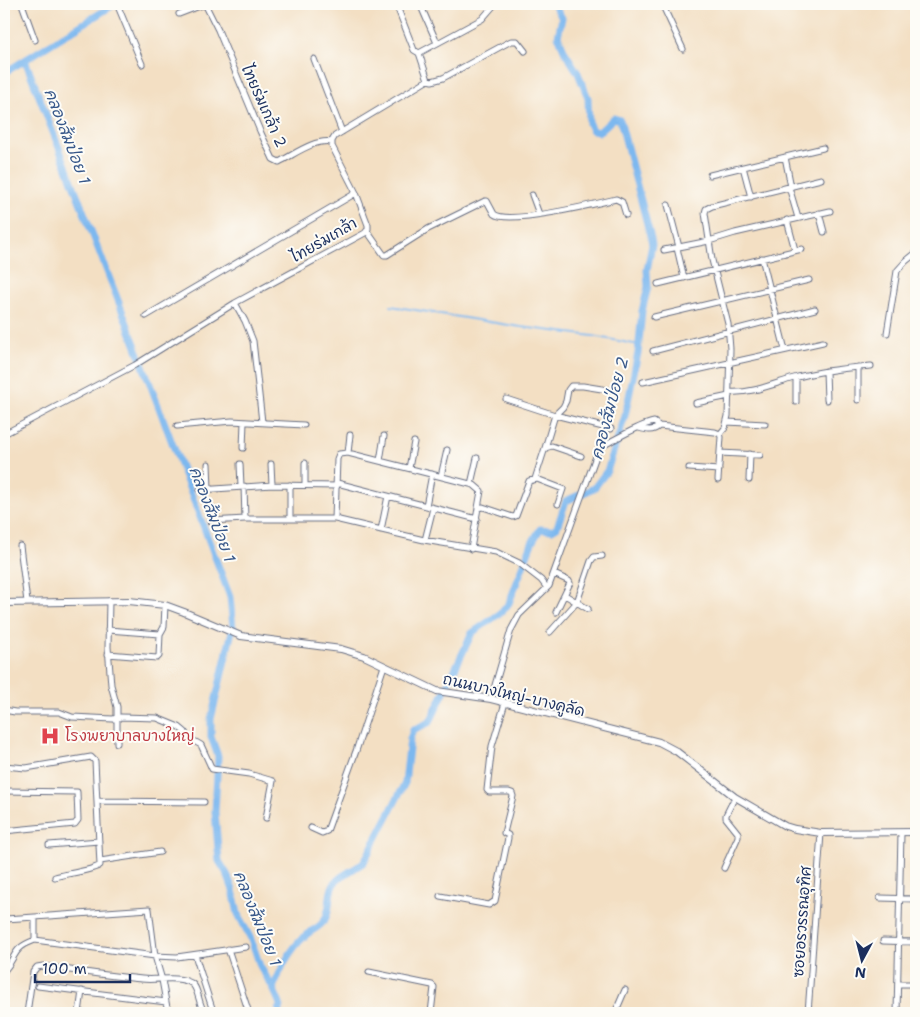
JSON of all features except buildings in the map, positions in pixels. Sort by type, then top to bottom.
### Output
[{"type":"street","points":[[22,4],[35,40]]},
{"type":"street","points":[[179,14],[205,4]]},
{"type":"street","name":"ไทยร่มเกล้า 2","points":[[205,4],[218,30],[260,132],[274,159],[279,162],[316,143],[323,141],[332,142]]},
{"type":"street","points":[[396,4],[414,50],[419,53],[428,80]]},
{"type":"street","points":[[420,4],[437,43]]},
{"type":"street","points":[[485,4],[488,12]]},
{"type":"street","points":[[419,53],[482,19],[495,4]]},
{"type":"street","points":[[662,4],[683,49]]},
{"type":"street","points":[[117,5],[142,64]]},
{"type":"street","points":[[332,142],[335,136],[428,80],[432,81],[443,78],[511,40],[517,41],[524,51]]},
{"type":"street","points":[[314,59],[342,132]]},
{"type":"street","name":"ไทยร่มเกล้า","points":[[4,434],[134,365],[235,303],[365,233],[368,225],[356,193],[344,172],[332,142]]},
{"type":"street","points":[[710,175],[823,148]]},
{"type":"street","points":[[784,157],[798,218]]},
{"type":"street","points":[[743,167],[751,197]]},
{"type":"street","points":[[718,480],[720,434],[727,422],[730,362],[728,331],[704,213],[706,209],[712,206],[821,179]]},
{"type":"street","points":[[146,316],[356,193]]},
{"type":"street","points":[[532,195],[539,214]]},
{"type":"street","points":[[367,231],[384,255],[387,255],[428,229],[481,201],[487,201],[494,214],[498,217],[513,218],[578,208],[616,199],[622,202],[626,215]]},
{"type":"street","points":[[668,205],[684,278]]},
{"type":"street","points":[[664,250],[830,211]]},
{"type":"street","points":[[819,214],[824,232]]},
{"type":"street","points":[[787,220],[795,250]]},
{"type":"street","points":[[658,284],[802,249]]},
{"type":"street","points":[[888,332],[897,271],[916,253]]},
{"type":"street","points":[[762,258],[785,350]]},
{"type":"street","points":[[654,317],[809,280]]},
{"type":"street","points":[[235,303],[253,341],[262,422]]},
{"type":"street","points":[[653,351],[815,309]]},
{"type":"street","points":[[643,382],[823,342]]},
{"type":"street","points":[[696,403],[729,394],[747,392],[826,371],[871,366]]},
{"type":"street","points":[[858,367],[858,400]]},
{"type":"street","points":[[826,371],[827,400]]},
{"type":"street","points":[[796,378],[796,402]]},
{"type":"street","points":[[535,479],[555,415],[563,407],[571,386],[608,390]]},
{"type":"street","points":[[506,399],[555,415],[611,429]]},
{"type":"street","points":[[243,448],[244,422]]},
{"type":"street","points":[[177,426],[244,422],[304,425]]},
{"type":"street","points":[[491,699],[511,630],[520,615],[547,588],[554,574],[599,448],[644,424],[654,422],[659,426],[720,434]]},
{"type":"street","points":[[727,422],[765,424]]},
{"type":"street","points":[[348,453],[350,435]]},
{"type":"street","points":[[380,461],[384,436]]},
{"type":"street","points":[[409,468],[414,442]]},
{"type":"street","points":[[545,448],[552,446],[580,456]]},
{"type":"street","points":[[441,476],[447,450]]},
{"type":"street","points":[[335,519],[339,454],[348,453],[477,486],[481,491],[471,549]]},
{"type":"street","points":[[720,453],[760,455]]},
{"type":"street","points":[[749,480],[750,454]]},
{"type":"street","points":[[471,484],[477,458]]},
{"type":"street","points":[[305,463],[305,484]]},
{"type":"street","points":[[208,464],[209,489]]},
{"type":"street","points":[[240,464],[245,519]]},
{"type":"street","points":[[271,464],[272,484]]},
{"type":"street","points":[[689,468],[719,470]]},
{"type":"street","points":[[426,506],[432,474]]},
{"type":"street","points":[[478,508],[484,507],[513,517],[516,516],[529,481],[535,479],[563,489],[558,504]]},
{"type":"street","points":[[200,490],[272,484],[337,484],[477,519]]},
{"type":"street","points":[[290,484],[290,519]]},
{"type":"street","points":[[381,530],[388,496]]},
{"type":"street","points":[[425,540],[433,508]]},
{"type":"street","points":[[211,521],[335,519],[425,540],[496,552],[519,563],[541,580],[547,588]]},
{"type":"street","points":[[20,546],[27,602]]},
{"type":"street","points":[[550,632],[577,602],[591,560],[602,556]]},
{"type":"street","points":[[554,574],[566,579],[570,583],[556,612]]},
{"type":"street","points":[[565,595],[588,609]]},
{"type":"street","points":[[109,601],[108,654],[111,685],[117,708],[117,743]]},
{"type":"street","name":"ถนนบางใหญ่-บางคูลัด","points":[[4,603],[129,601],[165,606],[241,636],[341,649],[364,656],[437,691],[505,702],[659,742],[676,751],[735,797],[785,826],[821,833],[916,832]]},
{"type":"street","points":[[108,654],[157,658],[159,656],[160,634],[164,627],[165,606]]},
{"type":"street","points":[[108,630],[160,634]]},
{"type":"street","points":[[311,828],[322,833],[327,832],[384,666]]},
{"type":"street","points":[[440,896],[489,905],[495,901],[508,838],[504,834],[513,796],[509,792],[490,792],[487,790],[492,746],[505,702]]},
{"type":"street","points":[[4,710],[15,712],[59,712],[74,717],[113,719],[117,717],[157,718],[179,728],[185,732],[187,737],[201,745],[212,769],[249,774],[273,781],[266,818]]},
{"type":"street","points":[[4,766],[26,768],[91,757],[95,761],[100,865],[97,868],[55,877]]},
{"type":"street","points":[[4,790],[77,792],[78,820],[75,824],[4,831]]},
{"type":"street","points":[[724,868],[738,837],[738,833],[726,818],[735,797]]},
{"type":"street","points":[[97,801],[204,802]]},
{"type":"street","name":"ซอยอรวรรณอุทิศ","points":[[808,1013],[821,833]]},
{"type":"street","points":[[897,1013],[898,898],[901,833]]},
{"type":"street","points":[[49,845],[99,841]]},
{"type":"street","points":[[100,861],[160,852]]},
{"type":"street","points":[[880,898],[916,899]]},
{"type":"street","points":[[6,919],[149,909],[155,956],[168,1013]]},
{"type":"street","points":[[35,940],[36,917]]},
{"type":"street","points":[[4,971],[17,950],[24,944],[35,940],[155,956],[195,954],[246,947]]},
{"type":"street","points":[[883,941],[916,942]]},
{"type":"street","points":[[228,949],[249,1013]]},
{"type":"street","points":[[195,954],[212,1008]]},
{"type":"street","points":[[28,1013],[33,972],[37,967],[43,966],[144,979],[179,980],[193,984],[205,1013]]},
{"type":"street","points":[[369,972],[432,985],[434,991],[431,1013]]},
{"type":"street","points":[[898,984],[916,984]]},
{"type":"street","points":[[38,986],[166,1002]]},
{"type":"street","points":[[615,1013],[625,990]]},
{"type":"street","points":[[79,1013],[82,991]]},
{"type":"waterway","points":[[4,73],[115,4]]},
{"type":"waterway","name":"คลองส้มป่อย 2","points":[[273,988],[282,967],[294,947],[326,918],[334,884],[364,862],[405,783],[410,739],[413,730],[430,722],[472,633],[502,612],[509,603],[532,543],[540,529],[552,530],[557,527],[566,501],[594,488],[607,471],[625,416],[638,353],[642,311],[648,287],[647,270],[652,245],[651,239],[620,120],[614,118],[599,132],[592,130],[589,124],[588,98],[578,73],[558,36],[562,18],[554,4]]},
{"type":"waterway","name":"คลองส้มป่อย 1","points":[[25,60],[230,597],[233,627],[211,719],[211,737],[218,756],[215,812],[219,861],[227,874],[233,890],[238,914],[251,939],[260,966],[280,1004],[279,1013]]},
{"type":"waterway","points":[[391,306],[521,327],[593,336],[639,345]]},
{"type":"place","name":"โรงพยาบาลบางใหญ่","points":[[50,736]]}]
